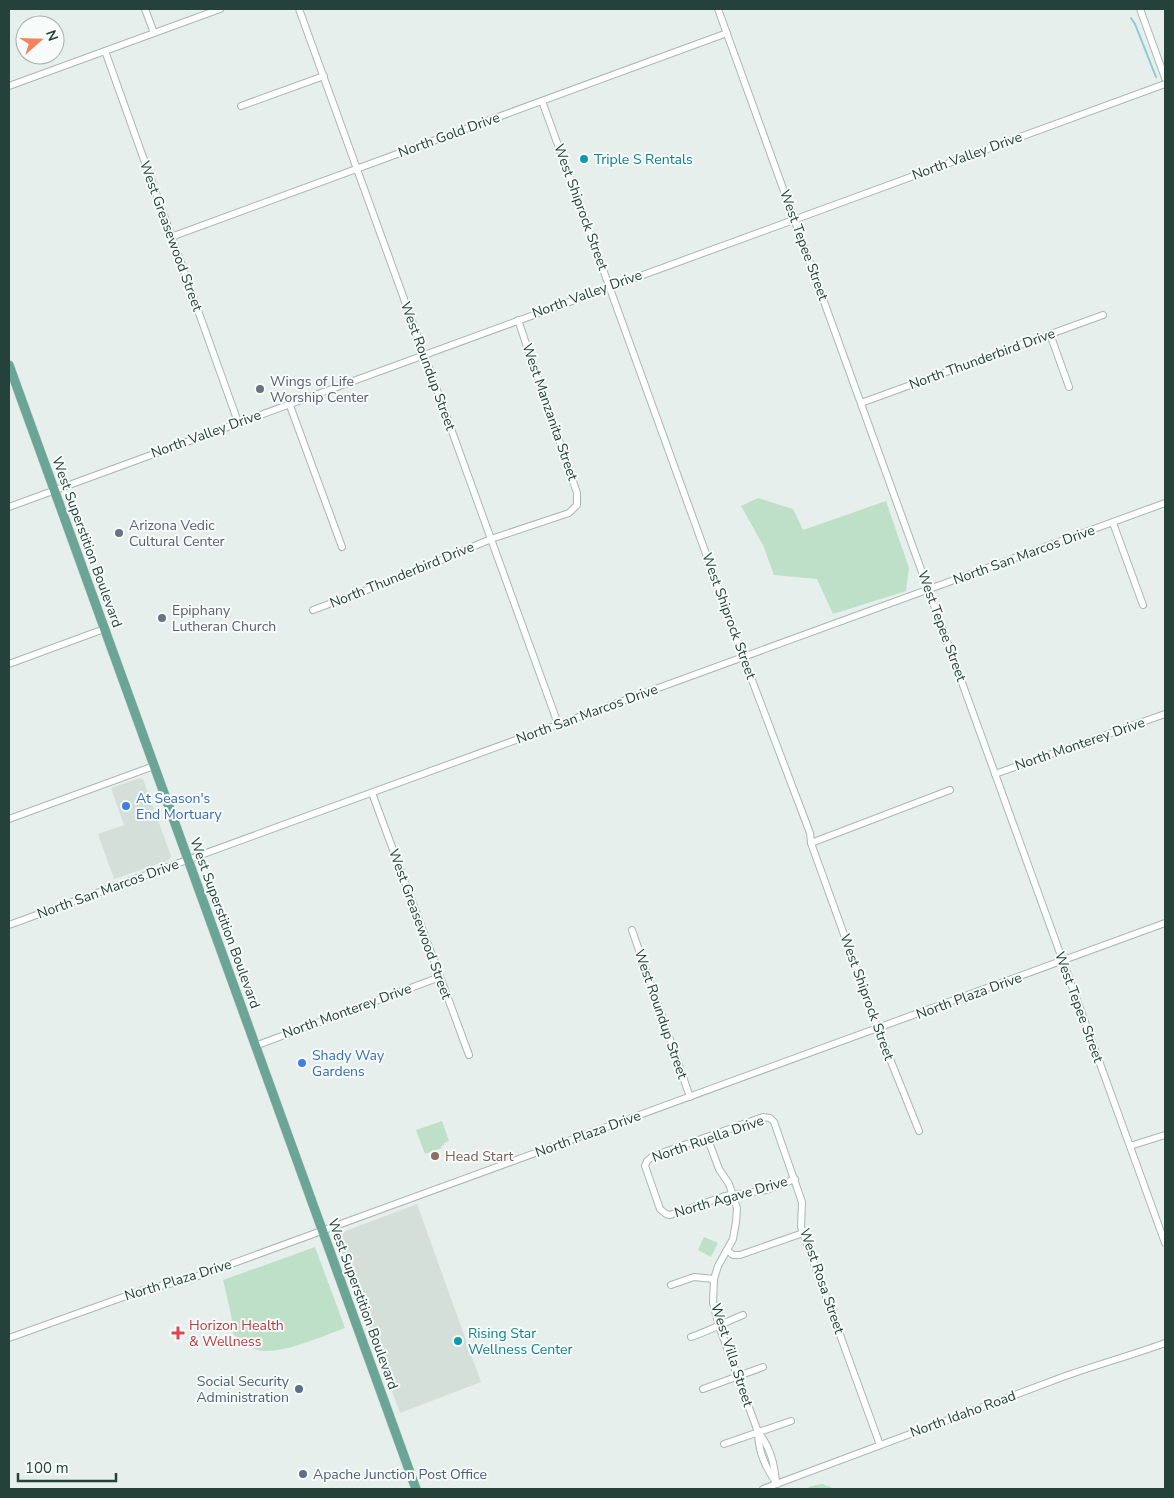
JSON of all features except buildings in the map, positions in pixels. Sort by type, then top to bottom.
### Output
[{"type":"main road","name":"West Superstition Boulevard","points":[[9,366],[416,1489]]},
{"type":"street","points":[[145,9],[154,33]]},
{"type":"street","points":[[9,86],[220,9]]},
{"type":"street","name":"West Roundup Street","points":[[299,9],[558,724]]},
{"type":"street","name":"West Tepee Street","points":[[718,9],[1165,1243]]},
{"type":"street","points":[[1140,9],[1165,78]]},
{"type":"street","name":"North Gold Drive","points":[[171,237],[726,33]]},
{"type":"street","name":"West Greasewood Street","points":[[104,51],[238,422]]},
{"type":"street","points":[[241,106],[324,76]]},
{"type":"street","name":"North Valley Drive","points":[[9,507],[1165,84]]},
{"type":"street","name":"West Shiprock Street","points":[[542,100],[743,657],[810,833],[811,843],[878,1029],[919,1131]]},
{"type":"street","name":"North Thunderbird Drive","points":[[861,402],[1103,315]]},
{"type":"street","name":"West Manzanita Street","points":[[518,320],[577,493],[577,504]]},
{"type":"street","points":[[1050,334],[1069,387]]},
{"type":"street","points":[[289,403],[342,548]]},
{"type":"street","name":"North San Marcos Drive","points":[[9,925],[1165,503]]},
{"type":"street","name":"North Thunderbird Drive","points":[[314,610],[399,578],[491,539],[569,513],[577,504]]},
{"type":"street","points":[[1113,523],[1143,605]]},
{"type":"street","points":[[9,664],[104,629]]},
{"type":"street","name":"North Monterey Drive","points":[[995,774],[1165,714]]},
{"type":"street","points":[[9,819],[154,766]]},
{"type":"street","points":[[811,843],[950,790]]},
{"type":"street","name":"West Greasewood Street","points":[[372,793],[469,1055]]},
{"type":"street","name":"North Plaza Drive","points":[[9,1338],[143,1290],[190,1279],[1165,923]]},
{"type":"street","name":"West Roundup Street","points":[[632,930],[690,1097]]},
{"type":"street","name":"North Monterey Drive","points":[[255,1046],[440,977]]},
{"type":"street","name":"North Ruella Drive","points":[[666,1214],[660,1209],[645,1166],[647,1161],[653,1156],[763,1117],[770,1118]]},
{"type":"street","name":"West Rosa Street","points":[[770,1118],[774,1122],[802,1202],[801,1227],[803,1233],[880,1445]]},
{"type":"street","points":[[1130,1146],[1165,1135]]},
{"type":"street","name":"West Villa Street","points":[[707,1137],[719,1169],[729,1184],[737,1208],[733,1239],[718,1266],[714,1279],[713,1303],[719,1326],[758,1432],[767,1444],[775,1466],[776,1484]]},
{"type":"street","name":"North Agave Drive","points":[[666,1214],[674,1214],[733,1194],[766,1190],[795,1179]]},
{"type":"street","points":[[727,1250],[733,1254],[740,1255],[803,1233]]},
{"type":"street","points":[[671,1285],[694,1277],[714,1279]]},
{"type":"street","points":[[691,1337],[714,1329],[743,1315]]},
{"type":"street","name":"North Idaho Road","points":[[763,1489],[1060,1378],[1165,1344]]},
{"type":"street","points":[[702,1389],[763,1367]]},
{"type":"street","points":[[724,1444],[791,1421]]},
{"type":"shaded area","points":[[140,778],[143,779],[171,856],[169,860],[114,879],[98,834],[124,825],[111,788]]},
{"type":"shaded area","points":[[417,1204],[481,1382],[400,1413],[337,1240],[340,1233]]},
{"type":"green space","points":[[758,498],[793,509],[803,530],[886,501],[909,568],[906,591],[833,614],[817,579],[774,575],[763,545],[741,506]]},
{"type":"green space","points":[[442,1121],[449,1141],[441,1146],[442,1148],[425,1154],[416,1130]]},
{"type":"green space","points":[[704,1237],[718,1243],[711,1257],[698,1250]]},
{"type":"green space","points":[[315,1247],[345,1328],[300,1345],[264,1351],[255,1349],[233,1334],[231,1314],[223,1280]]},
{"type":"green space","points":[[822,1484],[832,1489],[806,1489],[811,1486]]},
{"type":"waterway","points":[[1131,18],[1156,77]]},
{"type":"place","name":"Triple S Rentals","points":[[584,159]]},
{"type":"place","name":"Wings of Life Worship Center","points":[[260,389]]},
{"type":"place","name":"Arizona Vedic Cultural Center","points":[[119,533]]},
{"type":"place","name":"Epiphany Lutheran Church","points":[[162,618]]},
{"type":"place","name":"At Season's End Mortuary","points":[[126,806]]},
{"type":"place","name":"Shady Way Gardens","points":[[302,1063]]},
{"type":"place","name":"Head Start","points":[[435,1156]]},
{"type":"place","name":"Horizon Health & Wellness","points":[[178,1333]]},
{"type":"place","name":"Rising Star Wellness Center","points":[[458,1341]]},
{"type":"place","name":"Social Security Administration","points":[[299,1389]]},
{"type":"place","name":"Apache Junction Post Office","points":[[303,1474]]}]
